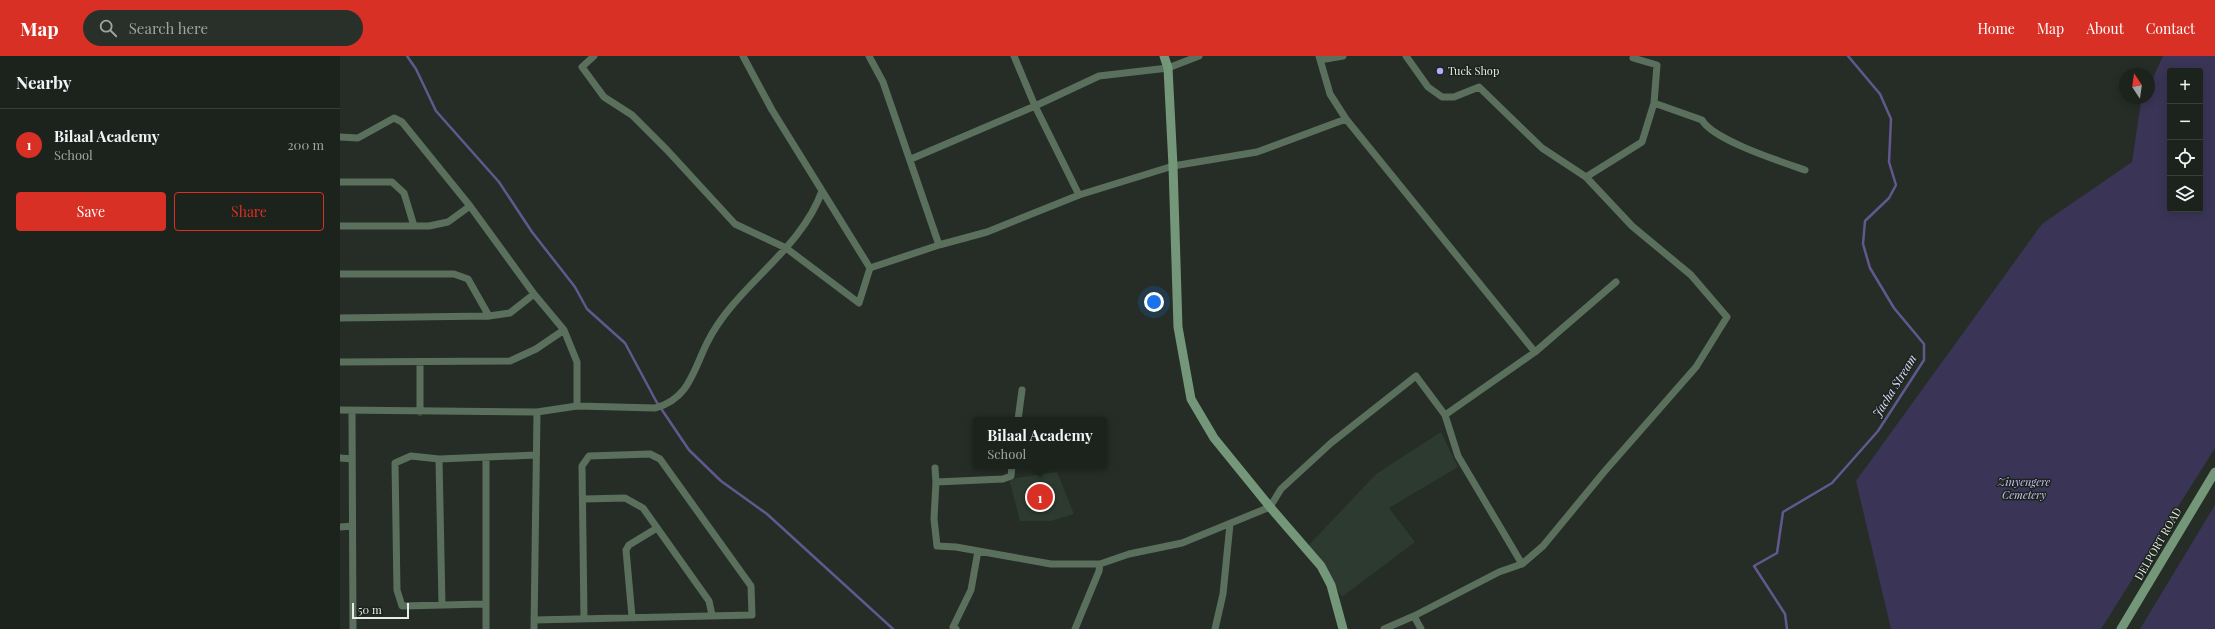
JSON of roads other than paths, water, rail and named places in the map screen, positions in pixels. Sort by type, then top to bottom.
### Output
[{"type":"street","points":[[594,56],[582,67],[604,97],[632,115],[668,150],[735,224],[786,248],[859,303],[870,268],[772,110],[743,56]]},
{"type":"street","points":[[869,56],[883,82],[911,158],[939,245]]},
{"type":"street","points":[[1014,56],[1035,106],[1079,195]]},
{"type":"street","points":[[1164,56],[1168,68],[1174,166],[1178,327],[1191,399],[1214,438],[1270,507],[1321,566],[1331,585],[1343,629]]},
{"type":"street","points":[[911,158],[929,152],[1035,106],[1099,76],[1168,68],[1199,56]]},
{"type":"street","points":[[1343,56],[1319,58],[1330,94],[1346,119],[1535,352]]},
{"type":"street","points":[[1384,629],[1414,616],[1499,572],[1522,564],[1543,546],[1604,472],[1696,367],[1727,317],[1691,275],[1632,226],[1586,177],[1542,148],[1479,88],[1454,96],[1442,97],[1428,87],[1406,56]]},
{"type":"street","points":[[1586,177],[1642,142],[1654,103],[1657,65],[1633,58]]},
{"type":"street","points":[[1654,103],[1702,120],[1706,127],[1735,143],[1805,170]]},
{"type":"street","points":[[340,137],[358,138],[394,118],[402,122],[470,206],[534,294],[564,330],[577,362],[577,406]]},
{"type":"street","points":[[870,268],[939,245],[987,232],[1079,195],[1174,166],[1257,152],[1346,119]]},
{"type":"street","points":[[340,182],[392,182],[404,193],[414,226]]},
{"type":"street","points":[[340,410],[537,412],[577,406],[655,408],[674,401],[693,378],[707,342],[727,313],[786,248],[816,209],[822,191]]},
{"type":"street","points":[[340,226],[429,226],[448,222],[470,206]]},
{"type":"street","points":[[340,274],[454,274],[468,280],[489,316]]},
{"type":"street","points":[[1445,415],[1535,352],[1616,282]]},
{"type":"street","points":[[340,318],[489,316],[510,313],[534,294]]},
{"type":"street","points":[[340,362],[510,361],[536,349],[564,330]]},
{"type":"street","points":[[420,362],[420,412]]},
{"type":"street","points":[[935,468],[936,482],[934,519],[937,546],[978,551],[1051,564],[1100,564],[1129,554],[1182,543],[1270,507],[1281,489],[1331,443],[1416,376],[1445,415],[1458,456],[1522,564]]},
{"type":"street","points":[[1018,417],[1022,390]]},
{"type":"street","points":[[352,411],[354,629]]},
{"type":"street","points":[[534,629],[537,412]]},
{"type":"street","points":[[534,620],[752,615],[751,586],[660,459],[650,454],[589,456],[582,466],[584,499],[584,618]]},
{"type":"street","points":[[484,604],[402,606],[397,590],[395,463],[411,456],[439,459],[536,455]]},
{"type":"street","points":[[340,458],[352,459]]},
{"type":"street","points":[[486,458],[484,604],[486,629]]},
{"type":"street","points":[[439,459],[442,605]]},
{"type":"street","points":[[936,482],[1003,479],[1010,476],[1011,469]]},
{"type":"street","name":"DELPORT ROAD","points":[[2121,629],[2215,472]]},
{"type":"street","points":[[584,499],[625,498],[643,508],[709,601],[712,615]]},
{"type":"street","points":[[1215,629],[1223,594],[1230,524]]},
{"type":"street","points":[[340,527],[352,526]]},
{"type":"street","points":[[632,617],[626,550],[629,545],[657,528]]},
{"type":"street","points":[[956,629],[953,627],[971,590],[978,551]]},
{"type":"street","points":[[1075,629],[1099,571],[1100,564]]},
{"type":"street","points":[[1414,616],[1421,629]]},
{"type":"waterway","points":[[407,56],[416,69],[436,111],[499,182],[532,232],[575,287],[587,309],[625,343],[656,401],[689,450],[721,481],[767,514],[893,629]]},
{"type":"waterway","name":"Jacha Stream","points":[[1787,629],[1785,614],[1754,566],[1777,553],[1783,512],[1832,483],[1878,431],[1924,360],[1924,344],[1894,308],[1870,268],[1863,244],[1865,221],[1889,198],[1896,185],[1889,162],[1891,119],[1880,94],[1848,56]]},
{"type":"place","name":"Tuck Shop","points":[[1440,71]]},
{"type":"place","name":"Bilaal Academy","points":[[1040,497]]},
{"type":"park label","name":"Zinyengere Cemetery","points":[[2024,488]]}]
